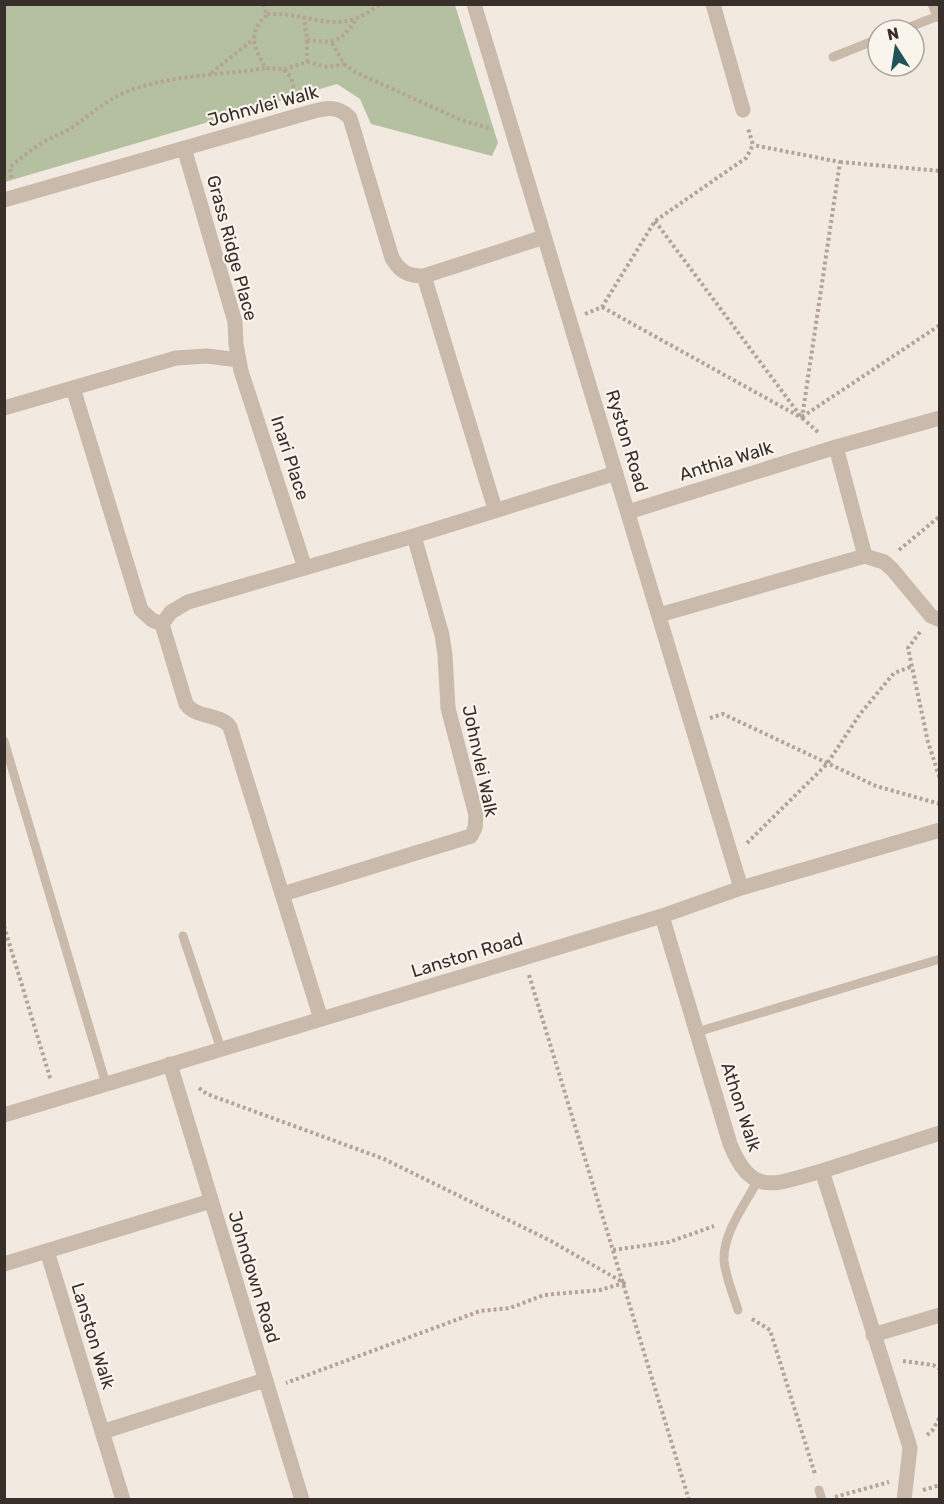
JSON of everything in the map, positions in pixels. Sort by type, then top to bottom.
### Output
[{"type":"street","name":"Ryston Road","points":[[474,4],[741,888]]},
{"type":"street","points":[[713,4],[744,110]]},
{"type":"street","name":"Johnvlei Walk","points":[[10,198],[300,115],[331,108],[342,110],[350,118],[392,258],[399,269],[411,276],[424,276]]},
{"type":"street","name":"Grass Ridge Place","points":[[184,148],[235,322],[239,360]]},
{"type":"street","points":[[495,509],[424,276],[544,237]]},
{"type":"street","points":[[4,408],[176,358],[207,356],[239,360]]},
{"type":"street","name":"Inari Place","points":[[239,360],[305,568]]},
{"type":"street","points":[[73,388],[141,610],[152,620],[162,624]]},
{"type":"street","name":"Anthia Walk","points":[[628,512],[836,447],[939,418]]},
{"type":"street","points":[[836,447],[865,556]]},
{"type":"street","points":[[162,624],[171,612],[188,602],[414,536],[616,473]]},
{"type":"street","name":"Johnvlei Walk","points":[[283,894],[471,836],[476,828],[476,815],[448,708],[442,635],[414,536]]},
{"type":"street","points":[[659,615],[865,556],[884,562],[935,618]]},
{"type":"street","points":[[162,624],[186,704],[193,712],[225,722],[230,727],[321,1019]]},
{"type":"street","name":"Lanston Road","points":[[4,1115],[662,916],[741,888],[939,830]]},
{"type":"street","name":"Athon Walk","points":[[662,916],[730,1144],[738,1164],[757,1182]]},
{"type":"street","name":"Johndown Road","points":[[170,1064],[302,1500]]},
{"type":"street","points":[[757,1182],[772,1183],[822,1171],[939,1133]]},
{"type":"street","points":[[822,1171],[910,1449],[904,1500]]},
{"type":"street","points":[[4,1264],[211,1201]]},
{"type":"street","name":"Lanston Walk","points":[[47,1251],[123,1500]]},
{"type":"street","points":[[873,1335],[939,1315]]},
{"type":"street","points":[[102,1432],[266,1385]]},
{"type":"lane","points":[[833,57],[866,44]]},
{"type":"lane","points":[[4,741],[106,1084]]},
{"type":"lane","points":[[183,936],[221,1049]]},
{"type":"lane","points":[[697,1032],[939,959]]},
{"type":"lane","points":[[738,1310],[724,1261],[725,1250],[737,1220],[757,1182]]},
{"type":"lane","points":[[819,1490],[825,1500]]},
{"type":"path","points":[[263,4],[267,15]]},
{"type":"path","points":[[307,40],[332,43],[345,36],[355,20],[380,4]]},
{"type":"path","points":[[266,68],[255,52],[254,39],[258,23],[267,15],[304,16],[330,23],[355,20]]},
{"type":"path","points":[[304,16],[307,62]]},
{"type":"path","points":[[210,73],[254,39]]},
{"type":"path","points":[[332,43],[344,64],[355,72],[396,92],[461,120],[491,129],[510,122]]},
{"type":"path","points":[[10,198],[12,184],[10,167],[48,139],[83,121],[101,105],[134,90],[210,73],[243,72],[266,68],[283,69],[307,62],[327,67],[344,64]]},
{"type":"path","points":[[283,69],[291,77],[300,115]]},
{"type":"path","points":[[569,319],[602,307],[655,221],[746,158],[753,145],[744,110]]},
{"type":"path","points":[[753,145],[840,162],[939,171]]},
{"type":"path","points":[[802,418],[840,162]]},
{"type":"path","points":[[655,221],[802,418]]},
{"type":"path","points":[[602,307],[802,418],[836,447]]},
{"type":"path","points":[[802,418],[939,325]]},
{"type":"path","points":[[884,562],[939,516]]},
{"type":"path","points":[[935,618],[908,648],[928,742],[939,779]]},
{"type":"path","points":[[731,854],[749,841],[827,764],[860,714],[894,673],[913,666]]},
{"type":"path","points":[[692,722],[723,714],[876,786],[939,804]]},
{"type":"path","points":[[4,926],[56,1099]]},
{"type":"path","points":[[523,958],[689,1500]]},
{"type":"path","points":[[198,1087],[207,1094],[384,1159],[551,1241],[624,1283]]},
{"type":"path","points":[[614,1250],[669,1242],[695,1231],[737,1220]]},
{"type":"path","points":[[266,1385],[480,1311],[510,1308],[544,1295],[600,1290],[624,1283]]},
{"type":"path","points":[[738,1310],[770,1330],[819,1490]]},
{"type":"path","points":[[883,1367],[905,1361],[933,1365],[939,1369]]},
{"type":"path","points":[[825,1500],[907,1476]]},
{"type":"green space","points":[[5,4],[455,5],[498,143],[492,156],[371,124],[360,99],[337,84],[5,182]]}]
